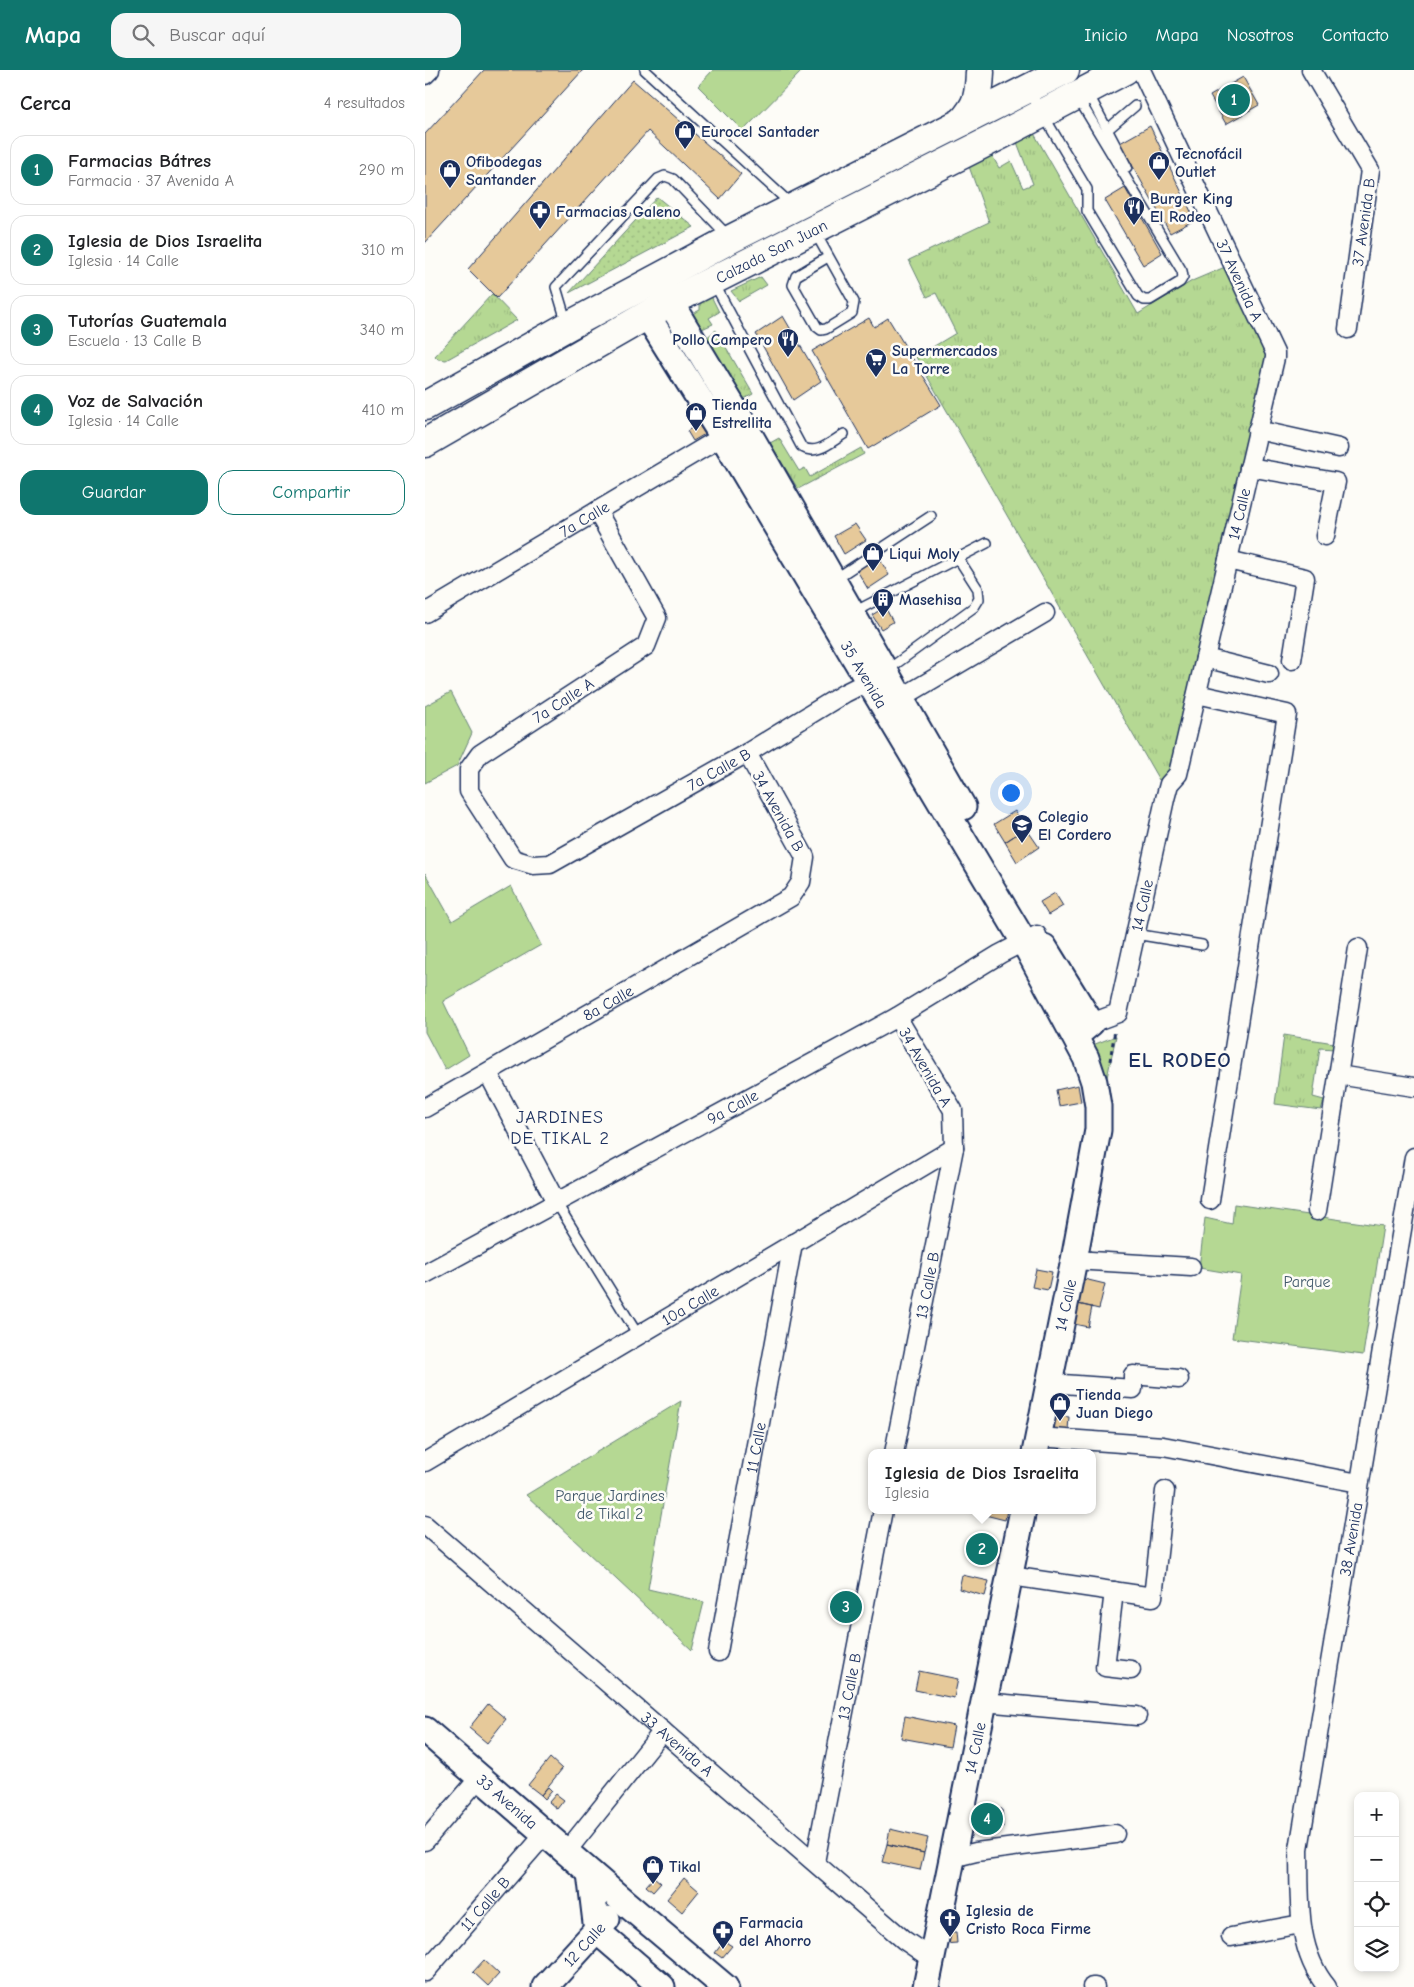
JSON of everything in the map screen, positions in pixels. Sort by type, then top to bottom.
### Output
[{"type":"main road","name":"Calzada San Juan","points":[[425,406],[568,326],[731,239],[1028,88],[1072,82],[1125,70]]},
{"type":"main road","points":[[960,124],[974,108],[979,97],[980,71]]},
{"type":"main road","name":"Calzada San Juan","points":[[425,443],[670,302],[1042,113],[1072,82]]},
{"type":"street","points":[[425,75],[430,70]]},
{"type":"street","name":"37 Avenida A","points":[[1141,70],[1275,353]]},
{"type":"street","name":"37 Avenida B","points":[[1311,70],[1370,170],[1348,329]]},
{"type":"street","points":[[980,71],[1003,134]]},
{"type":"street","name":"35 Avenida","points":[[670,302],[744,425],[852,613],[877,676],[901,698],[1030,939]]},
{"type":"street","name":"35 Avenida","points":[[647,315],[877,676],[1083,1029]]},
{"type":"street","name":"14 Calle","points":[[1275,353],[1178,774],[1169,784],[1165,799],[1118,1013],[1083,1029],[1086,1058],[1094,1082],[1098,1106],[1099,1130],[1036,1445],[1163,1446],[1359,1483]]},
{"type":"street","name":"7a Calle","points":[[425,613],[744,425]]},
{"type":"street","points":[[1257,430],[1339,448]]},
{"type":"street","points":[[1249,467],[1336,482],[1325,536]]},
{"type":"street","name":"7a Calle A","points":[[550,864],[533,865],[513,859],[469,791],[469,769],[480,754],[646,646],[657,618],[597,511]]},
{"type":"street","points":[[1228,560],[1305,578],[1292,660]]},
{"type":"street","points":[[901,698],[1045,613]]},
{"type":"street","points":[[1205,658],[1269,674]]},
{"type":"street","name":"7a Calle B","points":[[550,864],[747,754],[845,693],[877,676]]},
{"type":"street","points":[[1197,694],[1287,714],[1210,1200]]},
{"type":"street","name":"34 Avenida B","points":[[747,754],[805,857],[801,882],[791,897]]},
{"type":"street","name":"8a Calle","points":[[425,1108],[791,897]]},
{"type":"street","name":"9a Calle","points":[[425,1274],[897,1017],[1000,954],[1030,939]]},
{"type":"street","points":[[1317,1211],[1358,948]]},
{"type":"street","name":"34 Avenida A","points":[[897,1017],[953,1110],[954,1148]]},
{"type":"street","points":[[488,1073],[556,1202]]},
{"type":"street","points":[[1338,1075],[1414,1087]]},
{"type":"street","name":"10a Calle","points":[[425,1462],[954,1148]]},
{"type":"street","name":"13 Calle B","points":[[895,1449],[954,1148]]},
{"type":"street","name":"38 Avenida","points":[[1327,1987],[1320,1979],[1307,1952],[1301,1924],[1299,1849],[1359,1483],[1409,1216],[1414,1156]]},
{"type":"street","name":"11 Calle","points":[[718,1652],[793,1243]]},
{"type":"street","points":[[1074,1260],[1191,1267]]},
{"type":"street","points":[[1049,1383],[1133,1389],[1133,1376],[1179,1379]]},
{"type":"street","points":[[1010,1576],[1153,1597],[1165,1491]]},
{"type":"street","name":"13 Calle B","points":[[815,1862],[882,1514]]},
{"type":"street","name":"14 Calle","points":[[926,1987],[1022,1514]]},
{"type":"street","name":"33 Avenida A","points":[[425,1525],[905,1940],[932,1959]]},
{"type":"street","points":[[1114,1591],[1105,1667],[1131,1670]]},
{"type":"street","points":[[984,1702],[1137,1716]]},
{"type":"street","name":"33 Avenida","points":[[425,1730],[725,1987]]},
{"type":"street","points":[[566,1852],[663,1731]]},
{"type":"street","points":[[425,1841],[480,1777]]},
{"type":"street","name":"11 Calle B","points":[[425,1972],[545,1834]]},
{"type":"street","points":[[952,1858],[976,1852],[1115,1834]]},
{"type":"street","points":[[590,1873],[597,1931],[662,1987]]},
{"type":"street","name":"12 Calle","points":[[545,1987],[623,1901]]},
{"type":"street","points":[[1231,1937],[1301,1924]]},
{"type":"street","points":[[1091,1987],[1095,1986]]},
{"type":"lane","points":[[645,70],[794,207]]},
{"type":"lane","points":[[1028,88],[1087,189],[1087,212],[1138,296],[1144,300],[1149,300],[1180,282],[1183,277],[1182,271],[1072,82]]},
{"type":"lane","points":[[1072,82],[1107,130],[1127,166]]},
{"type":"lane","points":[[1107,130],[1135,106]]},
{"type":"lane","points":[[568,326],[556,287],[658,180],[665,176],[673,179],[731,239]]},
{"type":"lane","points":[[813,230],[854,302],[852,313],[826,329],[821,330],[817,327],[793,285],[796,276],[828,257]]},
{"type":"lane","points":[[713,281],[801,446],[807,450],[814,451],[844,434]]},
{"type":"lane","points":[[833,581],[931,516]]},
{"type":"lane","points":[[852,613],[987,543]]},
{"type":"lane","points":[[877,676],[974,607],[979,599],[978,589],[959,558]]},
{"type":"lane","points":[[1135,934],[1201,945]]},
{"type":"lane","points":[[556,1202],[638,1335]]},
{"type":"green space","points":[[713,70],[803,70],[743,131],[698,86]]},
{"type":"green space","points":[[1032,130],[1138,314],[1192,281],[1225,267],[1266,356],[1174,768],[1159,780],[916,357],[956,333],[936,293],[927,297],[909,260],[989,222],[967,161],[989,150],[999,168],[1011,161],[1023,188],[1033,184],[1015,137]]},
{"type":"green space","points":[[657,197],[694,227],[569,293]]},
{"type":"green space","points":[[761,277],[767,285],[739,301],[731,291]]},
{"type":"green space","points":[[492,294],[517,320],[446,360],[438,359],[435,356]]},
{"type":"green space","points":[[711,296],[719,312],[709,318],[713,324],[702,329],[692,314],[700,310],[700,303]]},
{"type":"green space","points":[[716,330],[753,394],[742,400],[706,338]]},
{"type":"green space","points":[[779,438],[799,471],[805,468],[810,477],[861,448],[864,454],[798,489],[770,443]]},
{"type":"green space","points":[[451,692],[472,733],[457,766],[425,783],[425,706]]},
{"type":"green space","points":[[425,873],[452,921],[511,886],[541,945],[443,1001],[469,1055],[445,1070],[425,1032]]},
{"type":"green space","points":[[1284,1035],[1334,1043],[1334,1049],[1320,1048],[1313,1097],[1324,1100],[1321,1110],[1275,1104]]},
{"type":"green space","points":[[1116,1036],[1103,1096],[1090,1046]]},
{"type":"green space","name":"Parque","points":[[1234,1204],[1383,1226],[1363,1355],[1232,1338],[1241,1275],[1199,1268],[1205,1218],[1232,1224]]},
{"type":"green space","name":"Parque Jardines de Tikal 2","points":[[681,1401],[648,1589],[704,1602],[692,1650],[526,1495]]},
{"type":"building","name":"Ofibodegas Santander","points":[[484,70],[583,70],[425,243],[425,134]]},
{"type":"building","points":[[1243,77],[1259,105],[1226,124],[1210,96]]},
{"type":"building","points":[[633,80],[741,174],[720,199],[648,131],[497,298],[468,269]]},
{"type":"building","name":"Tecnofácil Outlet","points":[[1150,126],[1195,220],[1170,233],[1120,143]]},
{"type":"building","name":"Burger King El Rodeo","points":[[1125,188],[1162,253],[1143,265],[1105,200]]},
{"type":"building","name":"Pollo Campero","points":[[783,316],[821,381],[793,400],[756,334]]},
{"type":"building","name":"Supermercados La Torre","points":[[869,318],[874,327],[888,318],[941,405],[868,449],[812,351]]},
{"type":"building","name":"Tienda Estrellita","points":[[698,424],[705,434],[693,441],[687,431]]},
{"type":"building","points":[[855,524],[866,540],[844,554],[834,536]]},
{"type":"building","name":"Liqui Moly","points":[[878,556],[889,575],[868,589],[856,569]]},
{"type":"building","name":"Masehisa","points":[[885,607],[893,622],[881,629],[872,615]]},
{"type":"building","points":[[1015,811],[1026,828],[1005,842],[994,824]]},
{"type":"building","name":"Colegio El Cordero","points":[[1026,828],[1039,847],[1017,862],[1005,842]]},
{"type":"building","points":[[1055,893],[1063,906],[1048,915],[1040,902]]},
{"type":"building","points":[[1078,1085],[1081,1102],[1059,1106],[1056,1090]]},
{"type":"building","points":[[1036,1269],[1052,1272],[1048,1290],[1032,1287]]},
{"type":"building","points":[[1084,1279],[1105,1284],[1099,1309],[1078,1304]]},
{"type":"building","points":[[1078,1304],[1092,1307],[1088,1327],[1074,1324]]},
{"type":"building","name":"Tienda Juan Diego","points":[[1052,1415],[1069,1417],[1068,1430],[1051,1428]]},
{"type":"building","points":[[985,1514],[1006,1514],[1005,1520]]},
{"type":"building","points":[[970,1540],[997,1546],[994,1558],[967,1552]]},
{"type":"building","points":[[962,1575],[989,1581],[985,1596],[959,1589]]},
{"type":"building","points":[[919,1671],[958,1679],[954,1698],[915,1690]]},
{"type":"building","points":[[488,1704],[506,1719],[487,1743],[469,1728]]},
{"type":"building","points":[[905,1716],[954,1726],[950,1747],[901,1738]]},
{"type":"building","points":[[550,1758],[562,1769],[541,1795],[528,1785]]},
{"type":"building","points":[[548,1787],[552,1791],[545,1799],[541,1795]]},
{"type":"building","points":[[556,1794],[564,1800],[557,1809],[549,1802]]},
{"type":"building","points":[[1002,1809],[1003,1827],[972,1829],[971,1811]]},
{"type":"building","points":[[890,1829],[928,1838],[924,1853],[887,1844]]},
{"type":"building","points":[[887,1844],[924,1853],[920,1870],[882,1862]]},
{"type":"building","name":"Tikal","points":[[654,1877],[661,1883],[653,1892],[646,1886]]},
{"type":"building","points":[[684,1878],[699,1891],[682,1912],[667,1899]]},
{"type":"building","name":"Iglesia de Cristo Roca Firme","points":[[942,1932],[956,1932],[957,1943],[943,1944]]},
{"type":"building","name":"Farmacia del Ahorro","points":[[724,1941],[732,1946],[722,1958],[715,1953]]},
{"type":"building","points":[[484,1960],[499,1974],[488,1986],[473,1972]]},
{"type":"place","name":"Farmacias Bátres","points":[[1234,100]]},
{"type":"place","name":"Eurocel Santader","points":[[685,150]]},
{"type":"place","name":"Tecnofácil Outlet","points":[[1159,181]]},
{"type":"place","name":"Ofibodegas Santander","points":[[450,189]]},
{"type":"place","name":"Burger King El Rodeo","points":[[1134,226]]},
{"type":"place","name":"Farmacias Galeno","points":[[540,230]]},
{"type":"place","name":"Pollo Campero","points":[[788,358]]},
{"type":"place","name":"Supermercados La Torre","points":[[876,378]]},
{"type":"place","name":"Tienda Estrellita","points":[[696,432]]},
{"type":"place","name":"Liqui Moly","points":[[873,572]]},
{"type":"place","name":"Masehisa","points":[[883,618]]},
{"type":"place","name":"Colegio El Cordero","points":[[1022,844]]},
{"type":"place","name":"Tienda Juan Diego","points":[[1060,1422]]},
{"type":"place","name":"Iglesia de Dios Israelita","points":[[982,1549]]},
{"type":"place","name":"Tutorías Guatemala","points":[[846,1607]]},
{"type":"place","name":"Voz de Salvación","points":[[987,1819]]},
{"type":"place","name":"Tikal","points":[[653,1885]]},
{"type":"place","name":"Iglesia de Cristo Roca Firme","points":[[950,1938]]},
{"type":"place","name":"Farmacia del Ahorro","points":[[723,1950]]},
{"type":"district","name":"EL RODEO","points":[[1180,1060]]},
{"type":"district","name":"JARDINES DE TIKAL 2","points":[[560,1127]]}]
